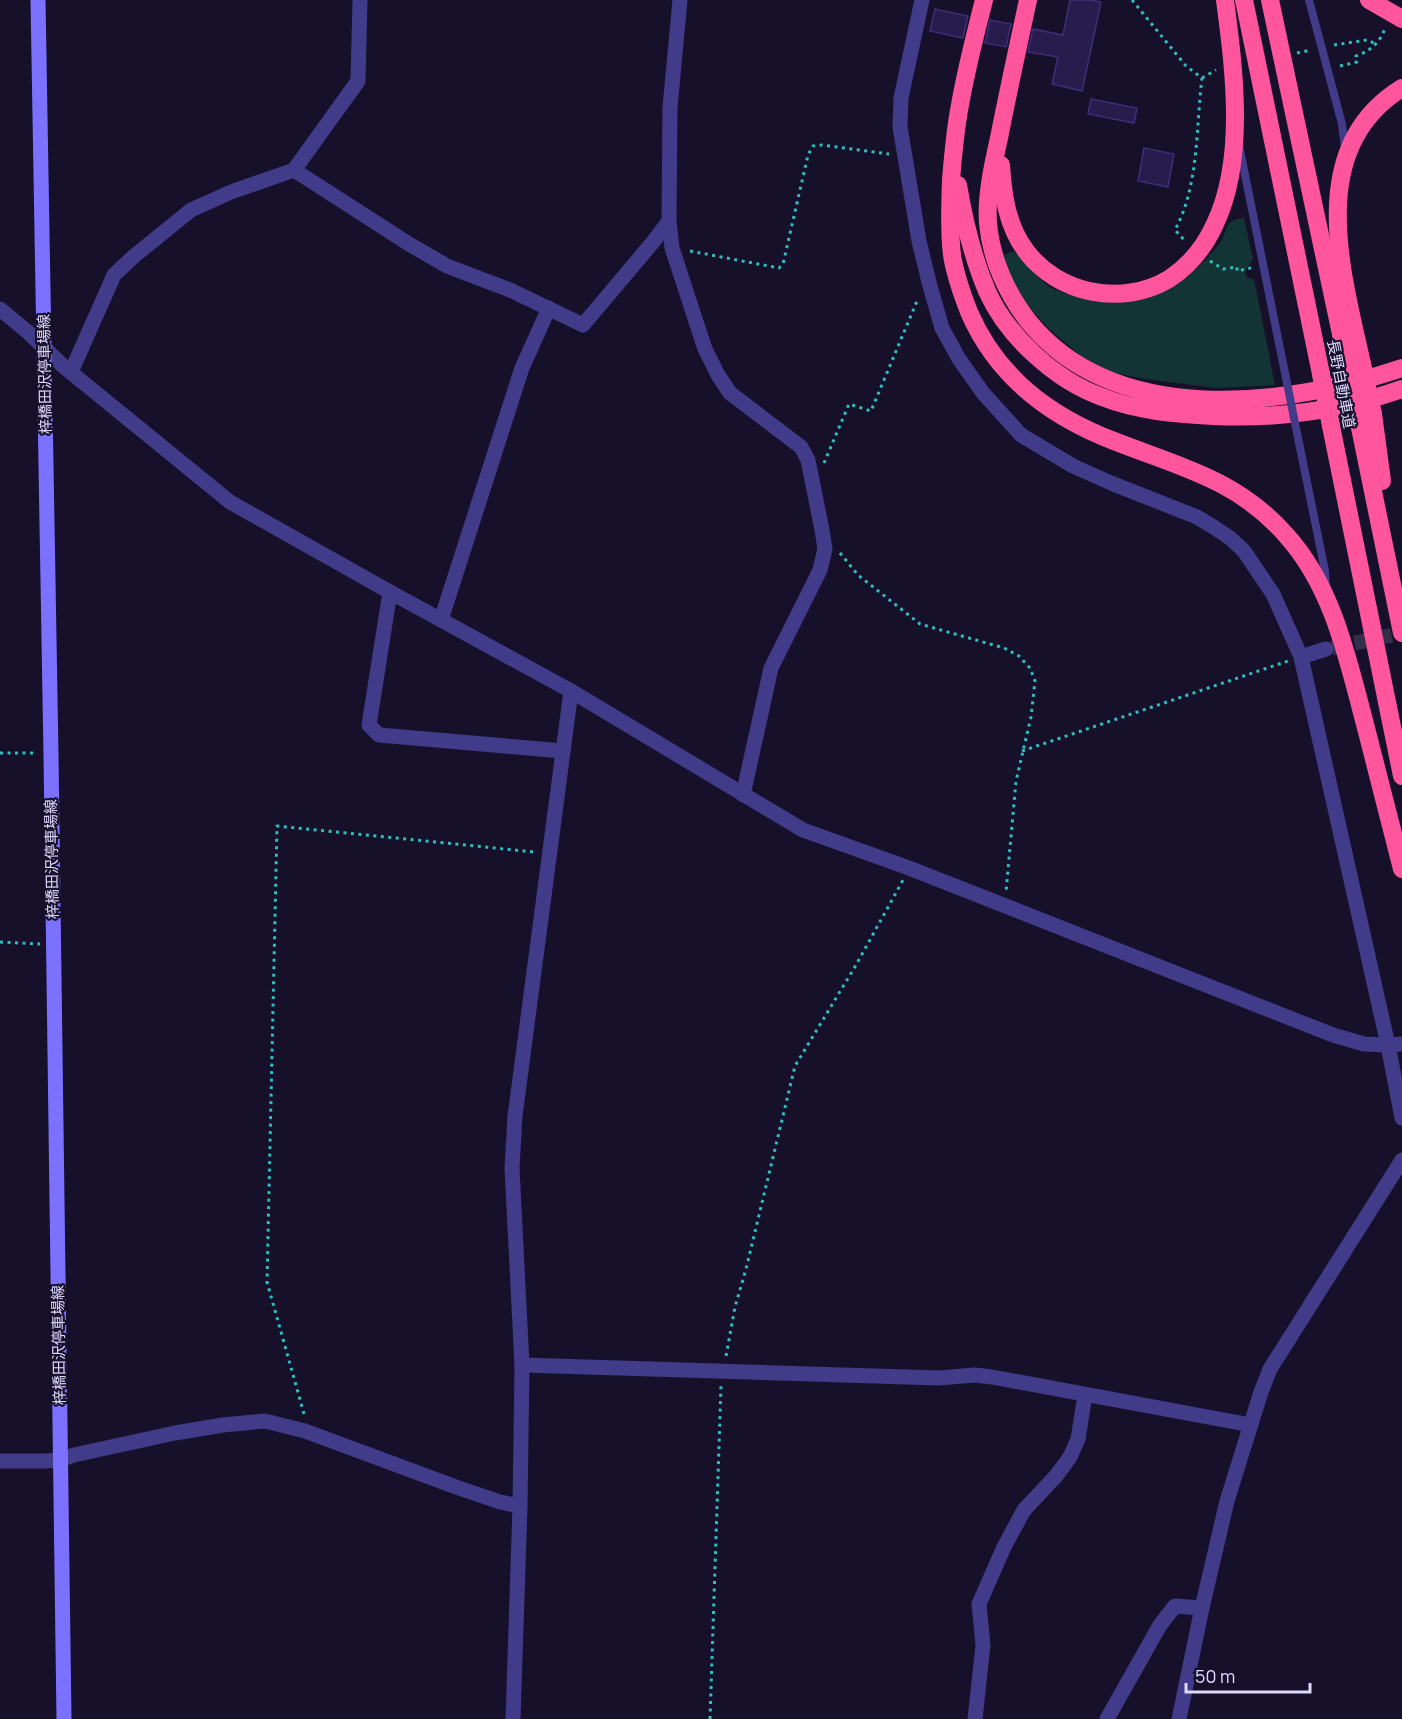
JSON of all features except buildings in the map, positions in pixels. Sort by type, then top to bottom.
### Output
[{"type":"highway","points":[[984,0],[960,104],[955,136],[950,206],[952,258],[964,300],[976,327],[988,349],[1007,372],[1031,395],[1056,413],[1084,429],[1200,473],[1246,499],[1267,515],[1287,536],[1312,571],[1337,623],[1402,869]]},
{"type":"highway","points":[[1028,0],[1003,115],[989,198],[988,220],[990,242],[1008,290],[1021,312],[1051,345],[1069,360],[1093,374],[1136,389],[1175,396],[1212,399],[1251,400],[1329,389],[1402,368]]},
{"type":"highway","points":[[1003,115],[1001,162],[1006,211],[1025,251],[1038,265],[1068,285],[1101,294],[1127,293],[1152,287],[1169,279],[1195,257],[1207,240],[1223,206],[1230,177],[1235,131],[1226,0]]},
{"type":"highway","name":"長野自動車道","points":[[1244,0],[1402,776]]},
{"type":"highway","name":"長野自動車道","points":[[1270,0],[1355,365],[1401,628]]},
{"type":"highway","points":[[1369,0],[1395,20]]},
{"type":"highway","points":[[1355,365],[1337,224],[1342,171],[1346,154],[1373,109],[1402,88]]},
{"type":"highway","points":[[955,136],[956,171],[961,200],[974,253],[987,291],[1008,324],[1028,348],[1044,363],[1080,387],[1102,398],[1142,409],[1234,417],[1285,415],[1327,409],[1402,389]]},
{"type":"main road","name":"梓橋田沢停車場線","points":[[38,0],[64,1719]]},
{"type":"street","points":[[71,372],[114,275],[133,257],[191,210],[231,192],[294,170],[358,81],[360,0]]},
{"type":"street","points":[[680,0],[670,107],[669,221],[672,248],[705,349],[718,375],[730,393],[801,447],[808,460],[825,549],[820,570],[771,668],[743,795]]},
{"type":"street","points":[[922,0],[901,98],[899,120],[919,240],[942,328],[959,359],[983,393],[1021,435],[1073,466],[1197,517],[1230,538],[1244,551],[1273,594],[1301,657],[1395,1044],[1402,1118]]},
{"type":"street","points":[[294,170],[447,266],[510,290],[583,325],[669,221]]},
{"type":"street","points":[[441,620],[522,368],[549,308]]},
{"type":"street","points":[[0,309],[71,372],[230,502],[571,692],[803,830],[909,868],[1334,1035],[1364,1044],[1395,1044]]},
{"type":"street","points":[[390,592],[369,725],[379,735],[563,751]]},
{"type":"street","points":[[1301,657],[1326,649]]},
{"type":"street","points":[[513,1719],[522,1365],[512,1168],[514,1126],[571,692]]},
{"type":"street","points":[[1179,1719],[1227,1501],[1270,1369],[1402,1160]]},
{"type":"street","points":[[522,1365],[939,1378],[975,1375],[1251,1425]]},
{"type":"street","points":[[975,1719],[983,1645],[979,1604],[1004,1547],[1024,1509],[1056,1476],[1070,1457],[1077,1439],[1085,1395]]},
{"type":"street","points":[[0,1461],[60,1460],[175,1433],[265,1421],[305,1431],[456,1487],[500,1502],[520,1506]]},
{"type":"street","points":[[1107,1719],[1160,1625],[1175,1606],[1202,1608]]},
{"type":"lane","points":[[1309,0],[1342,124],[1346,154]]},
{"type":"lane","points":[[1235,131],[1325,571],[1326,598]]},
{"type":"path","points":[[1132,0],[1186,66],[1202,78]]},
{"type":"path","points":[[1342,65],[1357,62],[1356,56],[1367,52],[1376,44],[1395,20]]},
{"type":"path","points":[[1328,46],[1357,40],[1367,40],[1376,44]]},
{"type":"path","points":[[1297,53],[1315,49]]},
{"type":"path","points":[[1189,245],[1174,230],[1182,216],[1187,199],[1202,78],[1210,72],[1221,69]]},
{"type":"path","points":[[672,248],[778,268],[783,264],[808,155],[813,146],[822,145],[894,154],[903,152]]},
{"type":"path","points":[[1206,259],[1223,269],[1237,267],[1237,271],[1258,267]]},
{"type":"path","points":[[813,483],[823,467],[849,404],[871,411],[919,297],[930,286]]},
{"type":"path","points":[[839,552],[843,560],[858,575],[920,624],[1004,648],[1019,656],[1030,668],[1035,681],[1031,717],[1016,781],[1005,906]]},
{"type":"path","points":[[1022,751],[1301,657]]},
{"type":"path","points":[[0,753],[51,755]]},
{"type":"path","points":[[305,1431],[304,1415],[267,1282],[277,826],[550,854]]},
{"type":"path","points":[[710,1719],[720,1393],[735,1307],[795,1066],[856,965],[909,868]]},
{"type":"path","points":[[0,942],[29,945],[53,944]]},
{"type":"green space","points":[[1244,218],[1253,259],[1245,272],[1247,278],[1254,279],[1275,385],[1216,388],[1109,372],[1081,356],[1049,329],[1023,301],[1002,256],[1014,251],[1041,280],[1058,291],[1091,300],[1129,301],[1164,290],[1180,281],[1195,270],[1215,249],[1222,240],[1229,223]]},
{"type":"tunnel","points":[[1332,648],[1402,633]]}]
